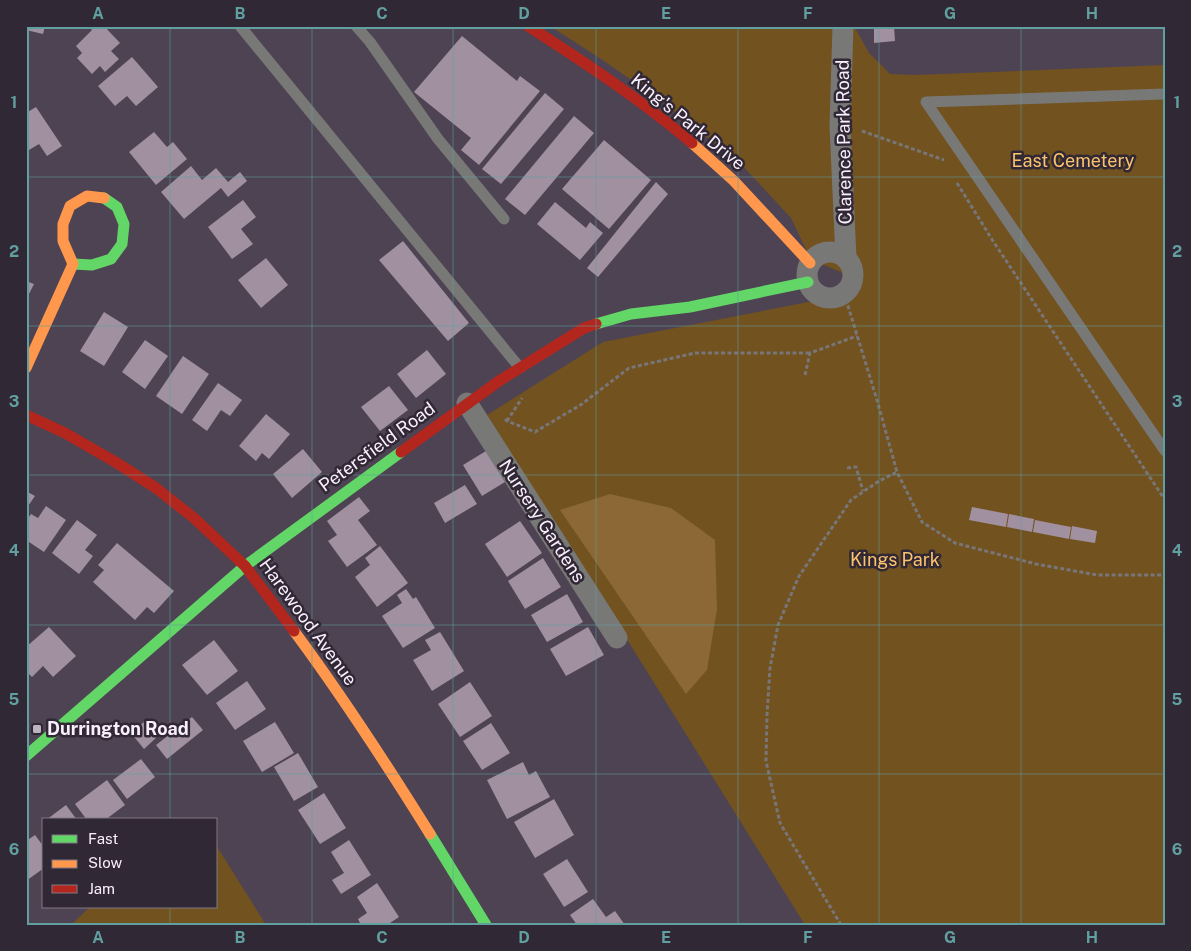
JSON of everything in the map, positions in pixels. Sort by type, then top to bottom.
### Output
[{"type":"street","name":"King's Park Drive","points":[[528,26],[594,69],[674,128],[708,157],[748,196],[809,272]]},
{"type":"street","name":"Clarence Park Road","points":[[843,26],[840,122],[846,258]]},
{"type":"street","points":[[26,368],[73,264],[64,240],[62,224],[70,206],[87,196],[105,198],[117,207],[124,224],[122,244],[111,259],[92,265],[73,264]]},
{"type":"street","points":[[822,253],[838,253],[846,258],[851,265],[853,280],[850,288],[844,293],[837,297],[829,298],[814,292],[809,272],[815,257],[822,253]]},
{"type":"street","name":"Petersfield Road","points":[[26,756],[245,566],[467,403],[584,328],[631,314],[690,307],[809,272]]},
{"type":"street","name":"Nursery Gardens","points":[[467,403],[617,638]]},
{"type":"street","name":"Harewood Avenue","points":[[26,415],[65,433],[156,488],[194,518],[245,566],[326,674],[396,780],[486,925]]},
{"type":"lane","points":[[240,26],[520,368]]},
{"type":"lane","points":[[356,26],[370,42],[438,139],[504,219]]},
{"type":"lane","points":[[1165,94],[926,102],[1165,452]]},
{"type":"path","points":[[840,122],[944,160]]},
{"type":"path","points":[[954,176],[993,241],[1165,500]]},
{"type":"path","points":[[844,293],[897,472],[922,522],[954,543],[1036,564],[1097,575],[1165,575]]},
{"type":"path","points":[[506,421],[536,432],[582,404],[629,368],[695,353],[810,352],[857,336]]},
{"type":"path","points":[[805,375],[810,352]]},
{"type":"path","points":[[846,468],[856,467],[863,492]]},
{"type":"path","points":[[841,925],[780,823],[766,761],[770,668],[778,625],[799,576],[850,500],[897,472]]},
{"type":"green space","name":"Kings Park","points":[[550,26],[854,26],[869,53],[890,74],[916,75],[1165,65],[1165,925],[805,925],[487,415],[603,342],[829,298],[848,284],[841,272],[811,260],[791,218],[741,164],[659,99]]},
{"type":"green space","points":[[218,848],[266,925],[71,925],[89,908],[218,908]]},
{"type":"shaded area","points":[[610,494],[671,508],[715,540],[717,609],[707,670],[686,694],[560,510]]},
{"type":"building","points":[[26,26],[45,26],[43,34],[26,30]]},
{"type":"building","points":[[88,26],[104,26],[120,43],[111,51],[119,59],[105,72],[100,66],[92,74],[77,58],[82,53],[76,46],[92,30]]},
{"type":"building","points":[[874,26],[894,26],[895,41],[874,43]]},
{"type":"building","points":[[462,36],[517,81],[520,76],[540,91],[479,165],[461,150],[471,138],[414,92]]},
{"type":"building","points":[[132,57],[158,87],[136,106],[127,96],[115,106],[98,86]]},
{"type":"building","points":[[545,93],[564,109],[501,184],[482,169]]},
{"type":"building","points":[[36,107],[62,146],[47,156],[39,144],[29,150],[26,146],[26,113]]},
{"type":"building","points":[[574,116],[594,133],[525,215],[505,199]]},
{"type":"building","points":[[154,132],[167,147],[173,142],[187,159],[156,185],[129,152]]},
{"type":"building","points":[[604,140],[651,180],[609,229],[562,189]]},
{"type":"building","points":[[191,166],[202,180],[216,168],[228,182],[240,172],[247,181],[228,197],[221,188],[184,219],[161,192]]},
{"type":"building","points":[[656,182],[668,194],[598,277],[587,268]]},
{"type":"building","points":[[243,200],[256,217],[241,229],[253,244],[232,259],[208,227]]},
{"type":"building","points":[[555,202],[586,228],[590,222],[603,233],[580,260],[537,224]]},
{"type":"building","points":[[403,241],[469,323],[448,341],[379,260]]},
{"type":"building","points":[[266,258],[288,285],[261,308],[238,280]]},
{"type":"building","points":[[26,281],[34,284],[26,300]]},
{"type":"building","points":[[104,312],[128,327],[104,366],[80,351]]},
{"type":"building","points":[[145,340],[168,356],[145,389],[122,372]]},
{"type":"building","points":[[427,350],[446,374],[416,398],[397,374]]},
{"type":"building","points":[[183,356],[209,374],[182,414],[156,396]]},
{"type":"building","points":[[218,383],[242,400],[230,416],[221,410],[207,431],[192,420]]},
{"type":"building","points":[[389,386],[408,410],[380,431],[361,407]]},
{"type":"building","points":[[266,414],[290,434],[269,459],[262,453],[256,461],[239,446]]},
{"type":"building","points":[[303,449],[322,472],[292,498],[273,474]]},
{"type":"building","points":[[486,451],[505,482],[482,496],[463,465]]},
{"type":"building","points":[[465,485],[477,504],[445,523],[434,503]]},
{"type":"building","points":[[26,491],[35,496],[26,509]]},
{"type":"building","points":[[359,497],[370,511],[358,520],[377,545],[347,567],[328,541],[337,535],[327,521]]},
{"type":"building","points":[[46,506],[66,520],[44,552],[26,540],[26,521],[31,514],[38,518]]},
{"type":"building","points":[[972,507],[1008,514],[1006,527],[969,520]]},
{"type":"building","points":[[1009,514],[1034,519],[1032,532],[1007,527]]},
{"type":"building","points":[[77,520],[97,535],[85,550],[93,556],[79,574],[52,553]]},
{"type":"building","points":[[1035,520],[1071,527],[1069,539],[1033,532]]},
{"type":"building","points":[[520,521],[542,553],[507,577],[485,544]]},
{"type":"building","points":[[1072,526],[1097,531],[1095,543],[1070,539]]},
{"type":"building","points":[[117,543],[174,591],[154,613],[147,607],[135,620],[93,582],[104,570],[98,565]]},
{"type":"building","points":[[380,546],[408,583],[377,607],[355,577],[370,565],[365,558]]},
{"type":"building","points":[[543,558],[561,587],[525,609],[508,581]]},
{"type":"building","points":[[406,589],[413,599],[416,597],[435,628],[403,648],[382,616],[402,603],[397,595]]},
{"type":"building","points":[[567,594],[583,622],[547,642],[531,615]]},
{"type":"building","points":[[49,627],[76,656],[53,677],[43,666],[32,677],[26,671],[26,647]]},
{"type":"building","points":[[588,627],[604,655],[566,676],[550,649]]},
{"type":"building","points":[[440,632],[464,671],[432,691],[413,660],[431,650],[425,640]]},
{"type":"building","points":[[214,640],[238,671],[207,695],[182,665]]},
{"type":"building","points":[[247,681],[266,709],[235,730],[216,703]]},
{"type":"building","points":[[470,682],[492,716],[460,737],[438,704]]},
{"type":"building","points":[[192,717],[203,730],[167,759],[156,745]]},
{"type":"building","points":[[144,722],[157,737],[144,749],[131,733]]},
{"type":"building","points":[[275,722],[294,753],[262,772],[243,741]]},
{"type":"building","points":[[491,723],[510,753],[482,770],[463,741]]},
{"type":"building","points":[[298,753],[318,787],[294,801],[274,767]]},
{"type":"building","points":[[141,759],[155,777],[127,799],[113,780]]},
{"type":"building","points":[[523,762],[529,775],[536,771],[550,797],[507,819],[487,780]]},
{"type":"building","points":[[107,780],[125,805],[108,818],[86,818],[75,804]]},
{"type":"building","points":[[324,793],[346,828],[320,844],[298,810]]},
{"type":"building","points":[[554,799],[574,835],[535,858],[514,822]]},
{"type":"building","points":[[66,805],[76,818],[49,818]]},
{"type":"building","points":[[35,835],[42,844],[42,869],[26,881],[26,841]]},
{"type":"building","points":[[349,840],[371,875],[341,894],[332,880],[344,873],[331,852]]},
{"type":"building","points":[[567,859],[588,892],[564,907],[543,874]]},
{"type":"building","points":[[377,883],[399,917],[387,925],[361,925],[358,919],[367,913],[357,897]]},
{"type":"building","points":[[593,899],[606,917],[615,911],[625,925],[577,925],[570,915]]},
{"type":"traffic: fast","points":[[73,264],[92,265],[111,259],[122,244],[124,224],[117,207],[104,198]]},
{"type":"traffic: fast","points":[[596,324],[631,314],[690,307],[808,282]]},
{"type":"traffic: fast","points":[[26,756],[245,566],[401,452]]},
{"type":"traffic: fast","points":[[430,834],[486,925]]},
{"type":"traffic: slow","points":[[692,143],[734,181],[810,263]]},
{"type":"traffic: slow","points":[[26,368],[73,264],[63,241],[63,224],[70,206],[87,196],[104,198]]},
{"type":"traffic: slow","points":[[294,631],[364,731],[430,834]]},
{"type":"traffic: jam","points":[[528,26],[632,96],[692,143]]},
{"type":"traffic: jam","points":[[401,452],[499,381],[584,328],[596,324]]},
{"type":"traffic: jam","points":[[26,415],[65,433],[117,463],[156,488],[194,518],[245,566],[294,631]]},
{"type":"place","name":"Durrington Road","points":[[37,729]]},
{"type":"park label","name":"East Cemetery","points":[[1073,161]]}]
